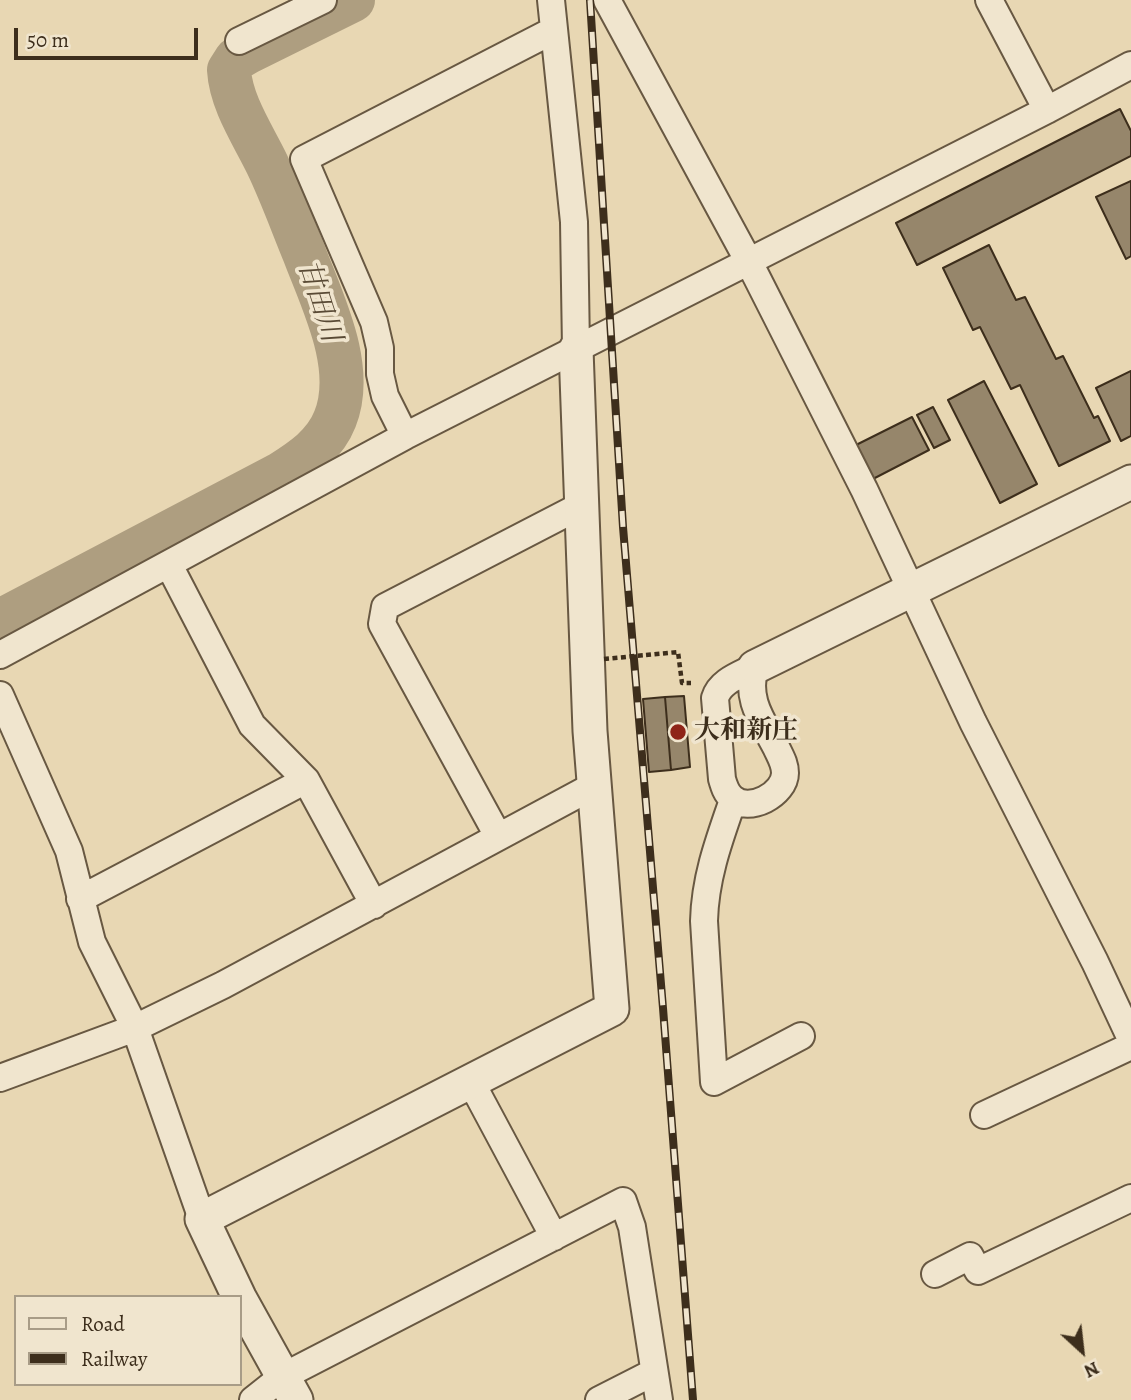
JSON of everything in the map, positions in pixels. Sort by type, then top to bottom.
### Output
[{"type":"street","points":[[239,41],[323,0]]},
{"type":"street","points":[[202,1219],[612,1009],[590,731],[574,222],[551,0]]},
{"type":"street","points":[[607,0],[749,262],[1131,1039]]},
{"type":"street","points":[[989,0],[1047,110]]},
{"type":"street","points":[[405,436],[385,396],[380,374],[380,348],[374,322],[304,159],[554,30]]},
{"type":"street","points":[[0,654],[405,436],[1131,65]]},
{"type":"street","points":[[755,667],[750,681],[753,700],[784,763],[785,775],[781,786],[754,804],[733,800],[722,779],[715,698],[717,689],[755,667],[911,589],[1131,482]]},
{"type":"street","points":[[498,836],[382,624],[386,607],[582,505]]},
{"type":"street","points":[[169,565],[252,725],[306,780],[374,905]]},
{"type":"street","points":[[0,695],[69,851],[92,942],[135,1028],[202,1219],[238,1295]]},
{"type":"street","points":[[80,899],[306,780]]},
{"type":"street","points":[[0,1078],[135,1028],[223,985],[595,785]]},
{"type":"street","points":[[733,800],[709,869],[704,895],[714,1082],[801,1036]]},
{"type":"street","points":[[984,1115],[1131,1046]]},
{"type":"street","points":[[470,1080],[554,1237]]},
{"type":"street","points":[[935,1274],[970,1256],[978,1271],[1131,1198]]},
{"type":"street","points":[[253,1400],[289,1389],[554,1237],[623,1201],[632,1227],[659,1400]]},
{"type":"street","points":[[242,1303],[289,1389]]},
{"type":"street","points":[[599,1400],[654,1372]]},
{"type":"path","points":[[604,659],[678,652],[682,683],[691,683]]},
{"type":"building","points":[[1120,109],[1131,131],[1131,156],[917,265],[896,223]]},
{"type":"building","points":[[1131,181],[1131,256],[1126,259],[1096,197]]},
{"type":"building","points":[[989,245],[1016,300],[1025,297],[1056,359],[1063,356],[1094,418],[1098,416],[1110,441],[1059,466],[1020,385],[1011,389],[980,327],[973,330],[943,268]]},
{"type":"building","points":[[1131,371],[1131,436],[1121,441],[1096,388]]},
{"type":"building","points":[[984,381],[1037,484],[1000,503],[948,400]]},
{"type":"building","points":[[933,407],[950,440],[934,448],[917,415]]},
{"type":"building","points":[[912,417],[929,450],[871,480],[854,446]]},
{"type":"building","name":"大和新庄","points":[[684,696],[690,767],[671,770],[665,697]]},
{"type":"building","points":[[665,697],[671,770],[649,772],[643,699]]},
{"type":"waterway","name":"甘田川","points":[[0,621],[280,474],[312,451],[331,428],[340,399],[342,378],[334,334],[277,186],[238,107],[229,70],[236,59],[248,52],[353,0]]},
{"type":"railway","points":[[590,0],[623,527],[693,1400]]},
{"type":"place","name":"大和新庄","points":[[678,732]]}]
